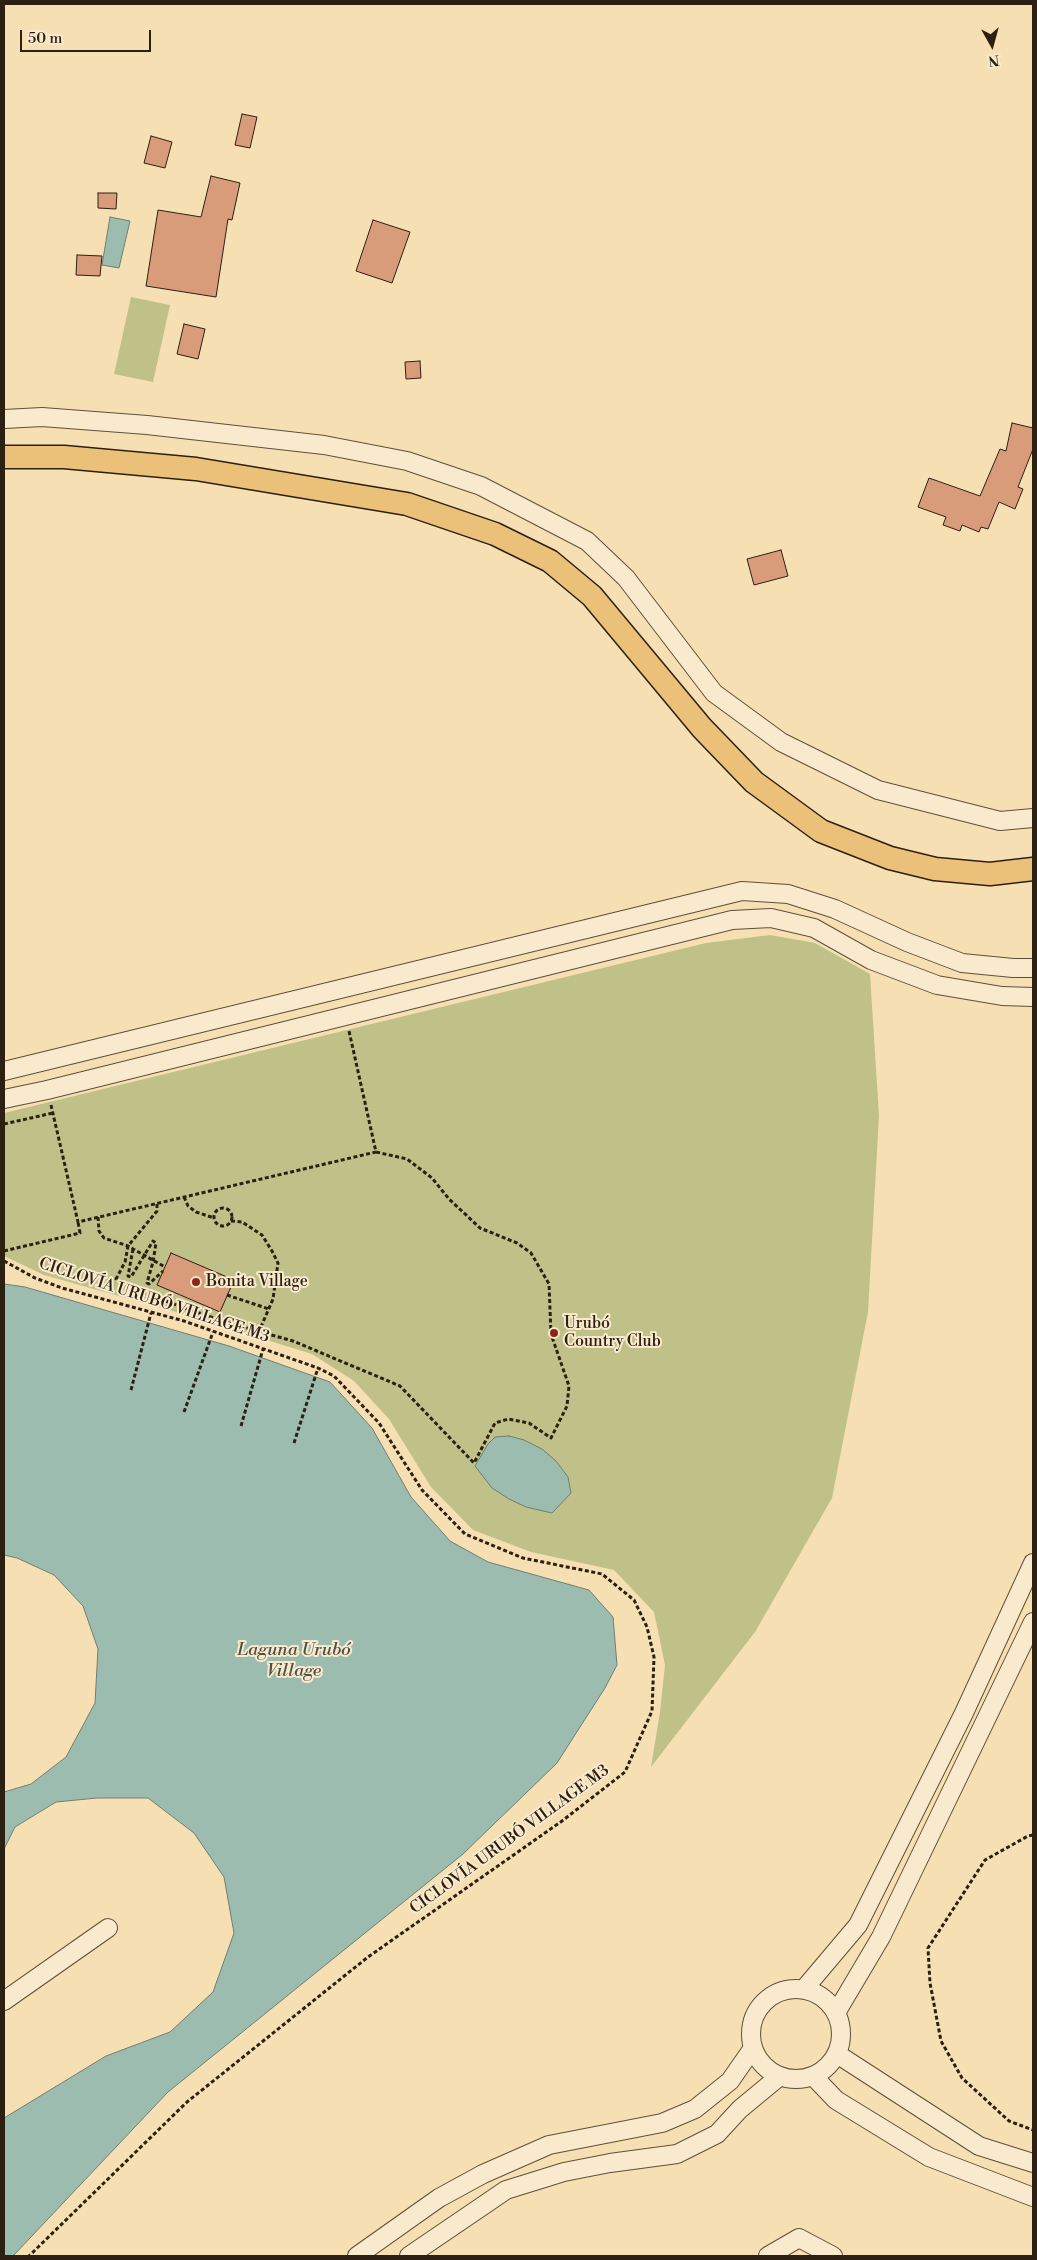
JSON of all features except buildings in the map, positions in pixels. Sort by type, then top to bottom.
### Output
[{"type":"main road","points":[[4,457],[64,457],[196,469],[407,504],[495,534],[550,561],[592,596],[702,728],[747,775],[821,831],[890,858],[935,869],[990,874],[1033,869]]},
{"type":"street","points":[[4,419],[42,417],[148,425],[324,445],[407,461],[480,486],[587,541],[626,578],[714,693],[781,742],[878,790],[1000,820],[1033,818]]},
{"type":"street","points":[[4,1072],[742,892],[788,894],[836,909],[907,942],[962,963],[1033,968]]},
{"type":"street","points":[[771,918],[775,893]]},
{"type":"street","points":[[4,1099],[732,920],[771,918],[814,928],[871,960],[937,985],[1002,996],[1033,997]]},
{"type":"street","points":[[93,1051],[99,1077]]},
{"type":"street","points":[[804,1989],[858,1926],[964,1713],[1033,1563]]},
{"type":"street","points":[[836,2013],[881,1937],[1033,1622]]},
{"type":"street","points":[[4,2001],[108,1928]]},
{"type":"street","points":[[787,1989],[804,1989],[820,1995],[833,2006],[836,2013],[840,2021],[842,2038],[837,2054],[827,2067],[813,2076],[796,2079],[780,2076],[765,2068],[755,2054],[750,2038],[752,2021],[759,2006],[772,1995],[787,1989]]},
{"type":"street","points":[[356,2256],[439,2198],[483,2174],[549,2145],[662,2123],[695,2109],[730,2081],[753,2048]]},
{"type":"street","points":[[837,2054],[979,2146],[1033,2163]]},
{"type":"street","points":[[409,2256],[506,2190],[564,2172],[610,2163],[677,2154],[717,2134],[740,2110],[780,2076]]},
{"type":"street","points":[[813,2076],[836,2100],[929,2157],[1033,2197]]},
{"type":"street","points":[[606,2135],[610,2163]]},
{"type":"street","points":[[768,2256],[799,2238],[833,2256]]},
{"type":"path","points":[[345,1016],[376,1152]]},
{"type":"path","points":[[4,1251],[80,1233],[51,1100],[59,1087]]},
{"type":"path","points":[[4,1124],[53,1113]]},
{"type":"path","points":[[78,1222],[376,1152],[407,1159],[432,1178],[449,1199],[480,1228],[517,1243],[531,1253],[549,1284],[551,1334],[569,1386],[567,1406],[551,1438],[529,1423],[508,1419],[494,1423],[474,1463],[400,1386],[293,1340],[229,1323],[187,1309],[116,1280],[124,1262],[128,1246],[157,1211],[157,1204]]},
{"type":"path","points":[[184,1197],[188,1206],[196,1212],[214,1218],[216,1223],[221,1226],[227,1225],[231,1220],[231,1215],[226,1209],[218,1211],[214,1218]]},
{"type":"path","points":[[98,1218],[99,1231],[104,1238],[128,1246],[133,1249],[143,1255],[154,1262],[164,1269],[149,1284],[146,1283],[154,1262],[156,1243],[153,1241],[143,1255],[131,1277],[128,1276],[133,1249]]},
{"type":"path","points":[[231,1220],[242,1222],[262,1235],[278,1263],[277,1281],[269,1309],[259,1330]]},
{"type":"path","name":"CICLOVÍA URUBÓ VILLAGE M3","points":[[4,1261],[35,1278],[62,1288],[184,1321],[318,1368],[334,1376],[379,1422],[422,1490],[465,1534],[523,1558],[602,1574],[634,1600],[647,1626],[654,1657],[652,1711],[625,1772],[562,1821],[368,1958],[187,2102],[29,2256]]},
{"type":"path","points":[[227,1295],[269,1309]]},
{"type":"path","points":[[131,1390],[151,1313]]},
{"type":"path","points":[[184,1412],[212,1332]]},
{"type":"path","points":[[241,1426],[263,1349]]},
{"type":"path","points":[[294,1443],[318,1368]]},
{"type":"path","points":[[1033,1835],[985,1860],[928,1948],[930,1982],[941,2041],[962,2078],[1009,2121],[1033,2130]]},
{"type":"green space","points":[[131,297],[170,305],[153,382],[114,374]]},
{"type":"green space","name":"Urubó Country Club","points":[[770,935],[815,943],[870,974],[879,1116],[868,1312],[832,1498],[755,1632],[651,1767],[665,1665],[654,1612],[614,1570],[531,1552],[473,1530],[431,1487],[389,1419],[354,1381],[312,1354],[176,1312],[44,1275],[4,1256],[4,1113],[706,943]]},
{"type":"water","points":[[110,217],[130,221],[119,268],[102,265]]},
{"type":"water","name":"Laguna Urubó Village","points":[[4,1284],[25,1287],[229,1346],[330,1382],[372,1428],[411,1497],[450,1541],[488,1562],[589,1590],[613,1617],[617,1665],[605,1688],[557,1763],[463,1854],[168,2092],[13,2256],[4,2256],[4,2118],[106,2056],[170,2032],[213,1992],[234,1933],[224,1877],[194,1833],[148,1798],[97,1798],[56,1802],[15,1827],[4,1849],[4,1792],[31,1784],[66,1757],[95,1703],[98,1649],[83,1606],[54,1575],[17,1558],[4,1555]]},
{"type":"water","points":[[509,1436],[524,1440],[542,1449],[556,1461],[568,1477],[571,1493],[552,1513],[526,1507],[509,1499],[492,1488],[475,1466],[488,1444],[495,1437]]},
{"type":"place","name":"Bonita Village","points":[[196,1282]]},
{"type":"place","name":"Urubó Country Club","points":[[554,1333]]}]
